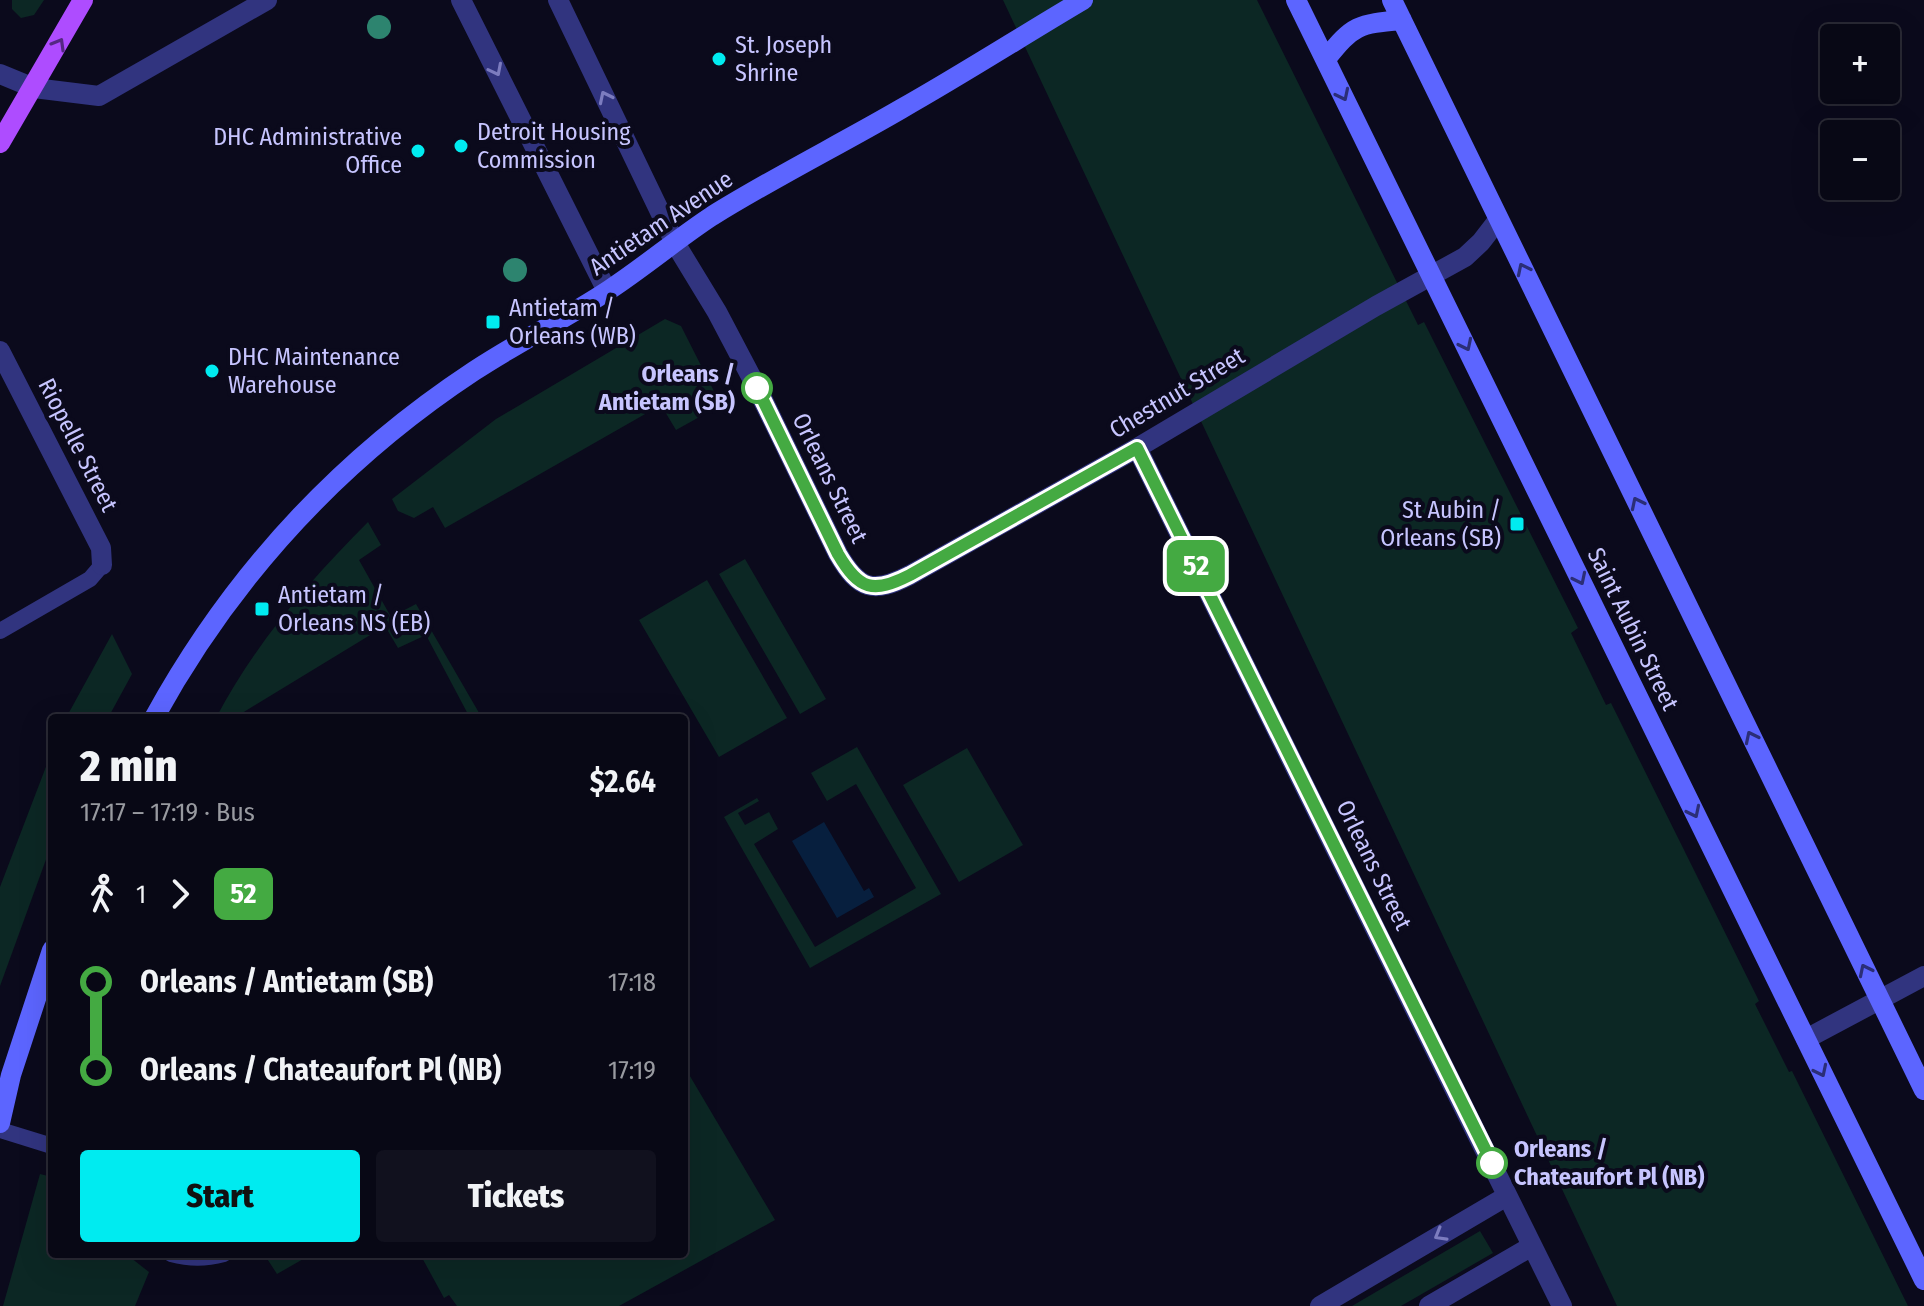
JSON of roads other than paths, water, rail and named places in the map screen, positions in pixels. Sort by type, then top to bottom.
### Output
[{"type":"main road","points":[[0,143],[83,0]]},
{"type":"main road","name":"Antietam Avenue","points":[[156,714],[236,588],[311,503],[395,428],[472,373],[607,291],[711,217],[926,95],[1083,0]]},
{"type":"main road","name":"Saint Aubin Street","points":[[1296,0],[1924,1280]]},
{"type":"main road","points":[[1392,0],[1924,1090]]},
{"type":"main road","points":[[1326,59],[1344,36],[1357,26],[1402,20]]},
{"type":"main road","points":[[0,1123],[11,1075],[48,962]]},
{"type":"street","points":[[0,74],[34,88],[99,96],[267,0]]},
{"type":"street","points":[[461,0],[607,291]]},
{"type":"street","name":"Orleans Street","points":[[558,0],[675,243],[717,312],[756,386],[838,554],[850,575],[868,587]]},
{"type":"street","name":"Chestnut Street","points":[[868,587],[889,586],[910,575],[1137,448],[1376,306],[1465,257],[1498,220]]},
{"type":"street","name":"Riopelle Street","points":[[0,351],[101,548],[102,565]]},
{"type":"street","name":"Orleans Street","points":[[1137,448],[1562,1306]]},
{"type":"street","points":[[1806,1039],[1924,976]]},
{"type":"street","points":[[1320,1306],[1507,1196]]},
{"type":"street","points":[[1429,1306],[1532,1246]]},
{"type":"lane","points":[[0,631],[90,579],[102,565]]},
{"type":"lane","points":[[0,1130],[48,1145]]},
{"type":"lane","points":[[185,1258],[210,1258]]},
{"type":"water","points":[[824,822],[864,891],[869,888],[874,897],[837,918],[792,841]]},
{"type":"place","name":"St. Joseph Shrine","points":[[719,59]]},
{"type":"place","name":"Detroit Housing Commission","points":[[461,146]]},
{"type":"place","name":"DHC Administrative Office","points":[[418,151]]},
{"type":"place","name":"Antietam / Orleans (WB)","points":[[493,322]]},
{"type":"place","name":"DHC Maintenance Warehouse","points":[[212,371]]},
{"type":"place","name":"Orleans / Antietam (SB)","points":[[757,388]]},
{"type":"place","name":"St Aubin / Orleans (SB)","points":[[1517,524]]},
{"type":"place","name":"Antietam / Orleans NS (EB)","points":[[262,609]]},
{"type":"place","name":"Orleans / Chateaufort Pl (NB)","points":[[1492,1163]]}]
